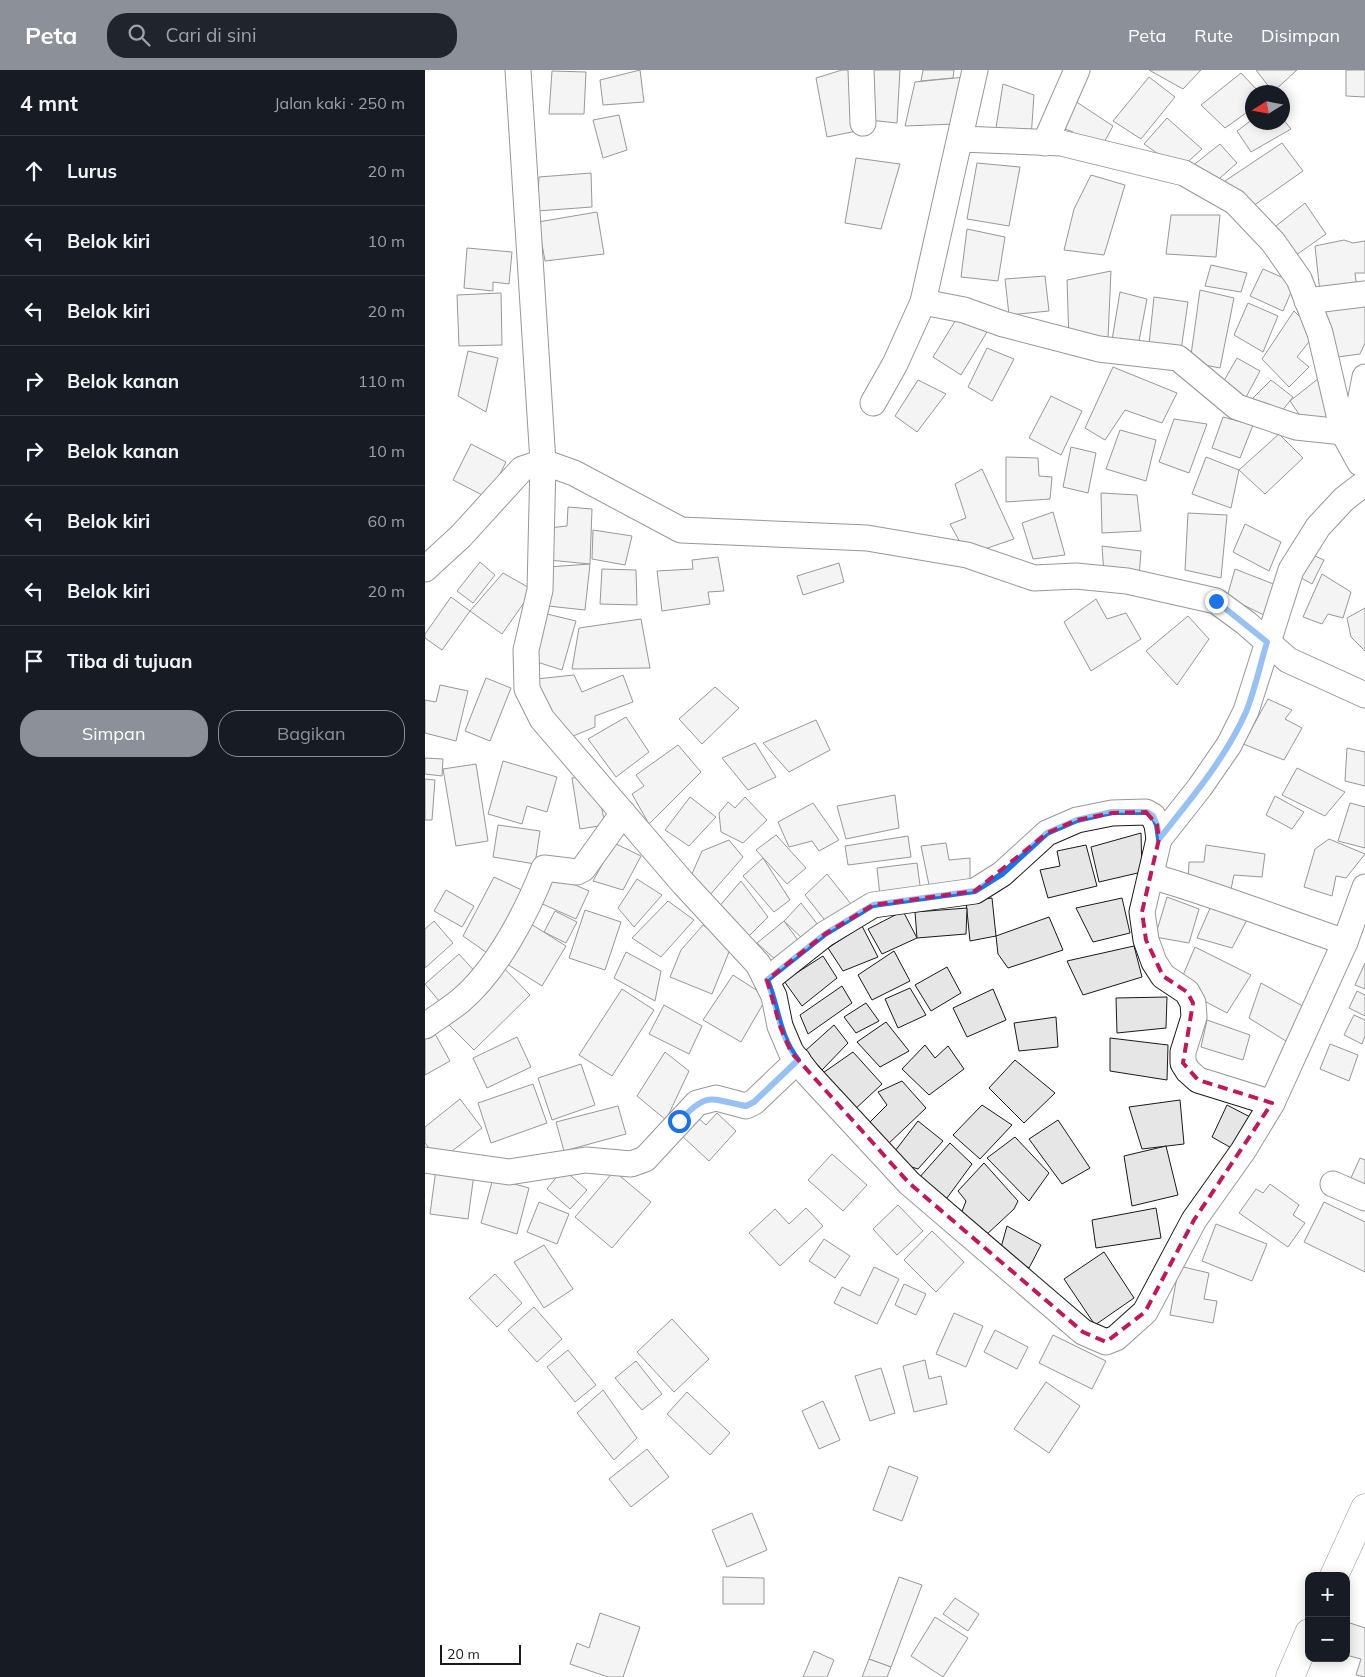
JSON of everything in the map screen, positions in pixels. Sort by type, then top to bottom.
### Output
[{"type":"street","points":[[518,70],[543,462],[540,590],[526,650],[527,689],[542,719],[683,882],[742,944],[767,980],[774,996],[780,1026],[798,1060],[909,1183],[1083,1332],[1106,1342],[1116,1338],[1145,1312],[1163,1275],[1194,1220],[1243,1151],[1273,1103],[1345,942],[1365,887]]},
{"type":"street","points":[[861,70],[863,123]]},
{"type":"street","points":[[873,403],[895,364],[923,302],[975,70]]},
{"type":"street","points":[[1045,143],[1077,70]]},
{"type":"street","points":[[960,140],[1061,143],[1184,173],[1235,202],[1273,242],[1299,279],[1320,332],[1343,432],[1363,472]]},
{"type":"street","points":[[1307,301],[1365,294]]},
{"type":"street","points":[[923,302],[964,310],[1003,324],[1099,349],[1178,358],[1237,407],[1296,427],[1343,432]]},
{"type":"street","points":[[1159,839],[1200,787],[1229,745],[1246,711],[1291,570],[1318,527],[1344,499],[1363,472],[1358,413],[1365,377]]},
{"type":"street","points":[[425,569],[461,536],[522,469],[543,462],[574,473],[681,530],[867,538],[967,555],[1035,578],[1076,576],[1137,583],[1216,601],[1288,660],[1365,695]]},
{"type":"street","points":[[767,980],[825,934],[873,905],[975,891],[1002,874],[1047,833],[1077,820],[1112,812],[1147,812],[1153,816],[1157,825],[1159,839],[1142,912],[1146,940],[1154,962],[1163,976],[1187,992],[1193,1003],[1194,1017],[1183,1052],[1183,1063],[1188,1072],[1198,1080],[1273,1103]]},
{"type":"street","points":[[425,1026],[460,1001],[490,969],[531,898],[544,868],[577,872],[583,869],[623,813]]},
{"type":"street","points":[[1151,876],[1213,894],[1262,914],[1345,942]]},
{"type":"street","points":[[425,1160],[509,1172],[587,1160],[631,1164],[645,1159],[697,1103],[716,1098],[746,1106],[754,1102],[798,1060]]},
{"type":"street","points":[[1333,1184],[1365,1198]]},
{"type":"street","points":[[1336,1572],[1365,1508]]},
{"type":"street","points":[[1290,1677],[1305,1642]]},
{"type":"highlighted area","points":[[1146,812],[1157,825],[1159,839],[1142,912],[1146,940],[1163,976],[1187,992],[1193,1003],[1183,1063],[1198,1080],[1272,1103],[1194,1220],[1145,1312],[1106,1342],[1083,1332],[909,1183],[791,1052],[780,1026],[767,980],[825,934],[873,905],[975,891],[1047,833],[1077,820],[1112,813]]},
{"type":"building","points":[[640,70],[644,102],[603,105],[600,80]]},
{"type":"building","points":[[842,70],[855,70],[862,130],[827,137],[816,78]]},
{"type":"building","points":[[868,70],[900,70],[897,123],[869,120]]},
{"type":"building","points":[[923,70],[954,70],[953,78],[921,81]]},
{"type":"building","points":[[1149,70],[1201,70],[1183,89]]},
{"type":"building","points":[[1256,70],[1297,70],[1281,85],[1268,85]]},
{"type":"building","points":[[1346,70],[1365,70],[1365,97],[1346,96]]},
{"type":"building","points":[[552,71],[586,72],[584,114],[549,114]]},
{"type":"building","points":[[1241,73],[1252,85],[1245,85],[1245,114],[1225,128],[1201,105]]},
{"type":"building","points":[[965,77],[955,124],[905,126],[915,82]]},
{"type":"building","points":[[1149,77],[1175,97],[1141,139],[1113,121]]},
{"type":"building","points":[[1003,84],[1034,95],[1031,138],[995,134]]},
{"type":"building","points":[[1072,99],[1113,126],[1101,148],[1067,139],[1073,132],[1057,126]]},
{"type":"building","points":[[619,115],[627,150],[603,158],[593,120]]},
{"type":"building","points":[[1167,118],[1202,149],[1180,169],[1144,144]]},
{"type":"building","points":[[1245,125],[1245,130],[1289,130],[1251,152],[1237,131]]},
{"type":"building","points":[[1282,143],[1303,171],[1253,206],[1225,181]]},
{"type":"building","points":[[1220,144],[1237,163],[1212,185],[1191,167]]},
{"type":"building","points":[[856,158],[900,164],[881,229],[845,223]]},
{"type":"building","points":[[977,163],[1020,167],[1009,226],[967,219]]},
{"type":"building","points":[[591,173],[592,207],[537,211],[539,177]]},
{"type":"building","points":[[1091,175],[1125,185],[1104,255],[1064,250],[1074,209]]},
{"type":"building","points":[[1305,203],[1326,234],[1292,258],[1271,230]]},
{"type":"building","points":[[597,212],[604,254],[545,261],[538,222]]},
{"type":"building","points":[[1171,215],[1220,215],[1216,257],[1166,254]]},
{"type":"building","points":[[967,229],[1005,237],[998,281],[961,277]]},
{"type":"building","points":[[1344,240],[1353,243],[1365,241],[1365,273],[1355,273],[1357,288],[1320,293],[1315,246]]},
{"type":"building","points":[[467,248],[512,252],[509,284],[493,282],[493,291],[464,288]]},
{"type":"building","points":[[1211,265],[1247,273],[1241,292],[1205,286]]},
{"type":"building","points":[[1263,269],[1295,283],[1283,311],[1250,296]]},
{"type":"building","points":[[1111,271],[1108,338],[1069,341],[1067,280]]},
{"type":"building","points":[[1045,276],[1049,311],[1009,315],[1005,279]]},
{"type":"building","points":[[1200,290],[1234,298],[1220,368],[1190,362]]},
{"type":"building","points":[[1120,292],[1147,299],[1139,341],[1112,340]]},
{"type":"building","points":[[501,293],[502,345],[459,346],[457,295]]},
{"type":"building","points":[[1154,297],[1188,302],[1181,350],[1149,344]]},
{"type":"building","points":[[1365,300],[1365,343],[1360,354],[1330,358],[1321,302]]},
{"type":"building","points":[[1248,303],[1278,316],[1263,352],[1234,335]]},
{"type":"building","points":[[1294,311],[1316,333],[1297,357],[1309,367],[1289,387],[1262,359]]},
{"type":"building","points":[[957,318],[987,332],[961,375],[933,357]]},
{"type":"building","points":[[987,348],[1014,359],[992,401],[968,387]]},
{"type":"building","points":[[468,351],[498,358],[486,412],[458,396]]},
{"type":"building","points":[[1237,358],[1260,371],[1244,401],[1222,384]]},
{"type":"building","points":[[1113,367],[1177,393],[1162,423],[1125,410],[1105,440],[1085,428]]},
{"type":"building","points":[[1319,378],[1340,419],[1309,429],[1290,401]]},
{"type":"building","points":[[918,380],[946,394],[917,432],[895,416]]},
{"type":"building","points":[[1271,380],[1293,397],[1274,421],[1248,403]]},
{"type":"building","points":[[1051,396],[1082,411],[1061,455],[1029,438]]},
{"type":"building","points":[[1223,417],[1253,425],[1240,458],[1212,448]]},
{"type":"building","points":[[1174,419],[1207,424],[1189,473],[1159,462]]},
{"type":"building","points":[[1120,430],[1156,440],[1146,481],[1106,469]]},
{"type":"building","points":[[1279,434],[1303,458],[1265,494],[1239,470]]},
{"type":"building","points":[[471,444],[506,462],[488,498],[453,480]]},
{"type":"building","points":[[1071,447],[1096,453],[1088,493],[1063,487]]},
{"type":"building","points":[[1006,457],[1038,458],[1039,476],[1052,477],[1050,499],[1006,502]]},
{"type":"building","points":[[1206,457],[1239,470],[1231,508],[1192,494]]},
{"type":"building","points":[[982,469],[1014,539],[967,555],[950,524],[966,518],[955,484]]},
{"type":"building","points":[[1101,493],[1137,495],[1141,531],[1102,533]]},
{"type":"building","points":[[568,507],[592,509],[590,564],[548,560],[549,528],[567,526]]},
{"type":"building","points":[[1053,512],[1065,555],[1033,559],[1022,523]]},
{"type":"building","points":[[1188,513],[1227,515],[1221,578],[1185,570]]},
{"type":"building","points":[[1245,524],[1281,542],[1269,571],[1233,552]]},
{"type":"building","points":[[593,530],[632,536],[625,565],[592,559]]},
{"type":"building","points":[[1102,546],[1141,551],[1139,577],[1104,575]]},
{"type":"building","points":[[1306,552],[1324,560],[1312,584],[1296,575]]},
{"type":"building","points":[[718,557],[724,591],[708,592],[710,604],[662,611],[657,571],[693,569],[692,560]]},
{"type":"building","points":[[480,562],[495,575],[473,603],[457,591]]},
{"type":"building","points":[[839,563],[844,582],[803,595],[797,576]]},
{"type":"building","points":[[590,564],[585,610],[548,606],[548,567]]},
{"type":"building","points":[[602,569],[636,570],[637,605],[600,604]]},
{"type":"building","points":[[1235,569],[1276,585],[1268,617],[1227,597]]},
{"type":"building","points":[[503,573],[533,590],[502,634],[470,611]]},
{"type":"building","points":[[1322,574],[1351,592],[1343,618],[1328,614],[1322,624],[1303,617]]},
{"type":"building","points":[[451,597],[470,611],[442,650],[425,638],[425,634]]},
{"type":"building","points":[[1096,599],[1107,619],[1126,613],[1141,639],[1091,671],[1064,622]]},
{"type":"building","points":[[1365,608],[1365,651],[1351,637],[1347,618]]},
{"type":"building","points":[[543,613],[576,621],[562,670],[534,661]]},
{"type":"building","points":[[1188,616],[1209,639],[1177,685],[1146,651]]},
{"type":"building","points":[[641,619],[650,668],[572,669],[579,628]]},
{"type":"building","points":[[574,675],[582,692],[623,675],[633,702],[595,716],[595,727],[561,741],[536,679]]},
{"type":"building","points":[[486,678],[511,688],[490,741],[465,731]]},
{"type":"building","points":[[440,685],[468,691],[456,741],[425,733],[425,700],[436,702]]},
{"type":"building","points":[[715,687],[739,708],[702,744],[679,719]]},
{"type":"building","points":[[1268,699],[1292,710],[1285,719],[1302,728],[1284,760],[1243,744]]},
{"type":"building","points":[[626,717],[649,752],[616,777],[588,739]]},
{"type":"building","points":[[816,720],[830,750],[789,772],[763,743]]},
{"type":"building","points":[[755,743],[776,777],[748,790],[722,758]]},
{"type":"building","points":[[678,745],[701,772],[649,824],[632,794],[644,786],[636,775]]},
{"type":"building","points":[[1347,748],[1365,752],[1365,786],[1345,781]]},
{"type":"building","points":[[425,758],[443,759],[442,776],[425,774]]},
{"type":"building","points":[[503,761],[557,777],[547,812],[527,806],[522,824],[488,814]]},
{"type":"building","points":[[476,764],[488,841],[456,846],[443,769]]},
{"type":"building","points":[[1297,768],[1345,792],[1325,816],[1282,795]]},
{"type":"building","points":[[580,777],[599,794],[605,825],[580,829],[572,778]]},
{"type":"building","points":[[425,779],[435,780],[432,820],[425,820]]},
{"type":"building","points":[[895,795],[899,828],[846,839],[837,806]]},
{"type":"building","points":[[1275,796],[1304,812],[1292,829],[1266,815]]},
{"type":"building","points":[[690,797],[716,817],[689,846],[665,830]]},
{"type":"building","points":[[745,797],[767,820],[743,843],[721,832],[719,813],[728,802],[735,808]]},
{"type":"building","points":[[813,803],[839,840],[819,851],[812,841],[789,847],[778,822]]},
{"type":"building","points":[[1350,803],[1365,807],[1365,848],[1338,841]]},
{"type":"building","points":[[498,825],[540,831],[535,864],[493,857]]},
{"type":"building","points":[[1141,833],[1142,872],[1099,882],[1091,847]]},
{"type":"building","points":[[776,835],[806,868],[787,884],[756,850]]},
{"type":"building","points":[[908,836],[911,857],[848,865],[845,846]]},
{"type":"building","points":[[1329,839],[1365,854],[1346,878],[1336,876],[1332,896],[1304,887],[1315,849]]},
{"type":"building","points":[[729,840],[743,857],[709,896],[691,876],[702,851]]},
{"type":"building","points":[[614,843],[641,856],[623,890],[593,881]]},
{"type":"building","points":[[946,843],[949,860],[970,858],[970,879],[929,885],[921,846]]},
{"type":"building","points":[[1086,845],[1097,886],[1048,898],[1040,870],[1060,866],[1057,851]]},
{"type":"building","points":[[1206,845],[1265,854],[1262,877],[1234,875],[1230,894],[1188,883],[1189,862],[1204,862]]},
{"type":"building","points":[[763,858],[790,900],[774,912],[743,876]]},
{"type":"building","points":[[917,863],[921,893],[880,896],[877,868]]},
{"type":"building","points":[[550,874],[589,891],[576,919],[538,902]]},
{"type":"building","points":[[827,874],[851,904],[827,923],[805,895]]},
{"type":"building","points":[[494,877],[526,892],[490,955],[463,936]]},
{"type":"building","points":[[637,879],[662,895],[634,927],[618,908]]},
{"type":"building","points":[[741,881],[768,917],[747,938],[717,909]]},
{"type":"building","points":[[446,890],[474,906],[462,927],[434,911]]},
{"type":"building","points":[[1167,897],[1199,909],[1189,943],[1155,937]]},
{"type":"building","points":[[992,898],[996,936],[970,941],[966,901]]},
{"type":"building","points":[[1122,898],[1130,933],[1093,942],[1076,908]]},
{"type":"building","points":[[668,901],[694,920],[661,957],[632,938]]},
{"type":"building","points":[[801,903],[825,934],[805,941],[784,921]]},
{"type":"building","points":[[1211,906],[1248,918],[1232,948],[1197,938]]},
{"type":"building","points":[[967,908],[966,934],[917,938],[915,912]]},
{"type":"building","points":[[585,910],[621,922],[605,970],[569,958]]},
{"type":"building","points":[[555,911],[577,922],[566,943],[544,932]]},
{"type":"building","points":[[903,911],[917,938],[882,954],[868,929]]},
{"type":"building","points":[[1049,917],[1063,950],[1008,968],[998,954],[996,936]]},
{"type":"building","points":[[434,921],[453,943],[425,968],[425,929]]},
{"type":"building","points":[[526,921],[566,946],[542,986],[502,961]]},
{"type":"building","points":[[784,921],[800,943],[777,961],[757,943]]},
{"type":"building","points":[[703,925],[731,947],[712,994],[670,977],[681,950]]},
{"type":"building","points":[[862,926],[878,957],[843,971],[828,948]]},
{"type":"building","points":[[1134,946],[1142,977],[1083,995],[1067,961]]},
{"type":"building","points":[[1195,947],[1251,975],[1227,1013],[1178,987]]},
{"type":"building","points":[[894,951],[910,981],[872,1000],[858,975]]},
{"type":"building","points":[[626,952],[661,971],[655,1001],[614,978]]},
{"type":"building","points":[[459,954],[478,975],[444,1007],[425,984]]},
{"type":"building","points":[[823,956],[837,978],[802,1006],[784,981]]},
{"type":"building","points":[[1365,963],[1365,989],[1355,985]]},
{"type":"building","points":[[502,966],[530,995],[474,1050],[446,1022]]},
{"type":"building","points":[[947,967],[961,993],[931,1011],[915,985]]},
{"type":"building","points":[[733,975],[767,997],[741,1042],[703,1020]]},
{"type":"building","points":[[1261,983],[1308,1009],[1289,1043],[1249,1018]]},
{"type":"building","points":[[842,986],[852,1003],[808,1034],[800,1015]]},
{"type":"building","points":[[910,988],[926,1015],[898,1028],[885,999]]},
{"type":"building","points":[[622,989],[654,1010],[612,1076],[579,1055]]},
{"type":"building","points":[[993,989],[1006,1020],[967,1037],[953,1008]]},
{"type":"building","points":[[1357,991],[1365,995],[1365,1016],[1349,1008]]},
{"type":"building","points":[[1167,997],[1166,1028],[1117,1033],[1116,998]]},
{"type":"building","points":[[866,1003],[879,1021],[856,1033],[844,1017]]},
{"type":"building","points":[[664,1005],[702,1026],[689,1054],[649,1034]]},
{"type":"building","points":[[1354,1015],[1365,1020],[1365,1036],[1362,1044],[1344,1035]]},
{"type":"building","points":[[1056,1017],[1058,1047],[1019,1051],[1014,1023]]},
{"type":"building","points":[[1207,1020],[1250,1035],[1243,1060],[1201,1047]]},
{"type":"building","points":[[886,1022],[909,1051],[880,1067],[857,1042]]},
{"type":"building","points":[[834,1025],[848,1043],[822,1070],[805,1051]]},
{"type":"building","points":[[434,1032],[450,1061],[425,1075],[425,1037]]},
{"type":"building","points":[[517,1037],[531,1067],[487,1088],[473,1058]]},
{"type":"building","points":[[1110,1038],[1168,1045],[1167,1080],[1110,1071]]},
{"type":"building","points":[[1330,1044],[1358,1055],[1349,1081],[1320,1069]]},
{"type":"building","points":[[925,1045],[935,1058],[948,1046],[964,1069],[929,1095],[902,1069]]},
{"type":"building","points":[[665,1052],[689,1071],[666,1120],[637,1096]]},
{"type":"building","points":[[853,1052],[882,1084],[852,1112],[820,1075]]},
{"type":"building","points":[[1015,1060],[1055,1093],[1024,1123],[989,1088]]},
{"type":"building","points":[[581,1064],[595,1105],[552,1120],[538,1078]]},
{"type":"building","points":[[902,1081],[926,1108],[887,1145],[869,1123],[887,1105],[878,1092]]},
{"type":"building","points":[[533,1084],[547,1123],[491,1143],[478,1103]]},
{"type":"building","points":[[460,1099],[482,1128],[439,1161],[425,1143],[425,1127]]},
{"type":"building","points":[[1180,1100],[1184,1144],[1142,1149],[1129,1107]]},
{"type":"building","points":[[982,1105],[1012,1125],[980,1159],[953,1135]]},
{"type":"building","points":[[1227,1105],[1254,1119],[1235,1150],[1212,1137]]},
{"type":"building","points":[[618,1106],[626,1134],[564,1151],[556,1122]]},
{"type":"building","points":[[717,1113],[736,1131],[709,1161],[681,1135],[697,1117],[706,1125]]},
{"type":"building","points":[[1058,1120],[1090,1168],[1062,1184],[1029,1139]]},
{"type":"building","points":[[918,1121],[943,1141],[918,1169],[902,1164],[895,1151]]},
{"type":"building","points":[[1015,1137],[1049,1173],[1029,1201],[987,1158]]},
{"type":"building","points":[[950,1143],[972,1164],[944,1202],[918,1179]]},
{"type":"building","points":[[1166,1146],[1178,1195],[1132,1206],[1124,1156]]},
{"type":"building","points":[[832,1154],[867,1185],[843,1211],[808,1180]]},
{"type":"building","points":[[1360,1158],[1365,1160],[1365,1187],[1350,1180]]},
{"type":"building","points":[[984,1163],[1018,1201],[1014,1209],[985,1236],[961,1214],[966,1201],[958,1191]]},
{"type":"building","points":[[436,1169],[474,1174],[468,1219],[430,1214]]},
{"type":"building","points":[[563,1169],[587,1190],[570,1209],[547,1189]]},
{"type":"building","points":[[614,1171],[651,1202],[612,1248],[575,1217]]},
{"type":"building","points":[[493,1178],[529,1188],[517,1234],[481,1223]]},
{"type":"building","points":[[1270,1184],[1299,1205],[1293,1215],[1305,1223],[1288,1247],[1239,1213],[1256,1189],[1263,1193]]},
{"type":"building","points":[[539,1202],[569,1214],[557,1244],[527,1232]]},
{"type":"building","points":[[1324,1202],[1365,1222],[1365,1272],[1304,1242]]},
{"type":"building","points":[[898,1205],[923,1231],[897,1255],[873,1229]]},
{"type":"building","points":[[806,1208],[823,1226],[780,1266],[749,1233],[775,1209],[789,1224]]},
{"type":"building","points":[[1156,1208],[1161,1238],[1096,1248],[1092,1220]]},
{"type":"building","points":[[1216,1224],[1267,1244],[1252,1281],[1202,1261]]},
{"type":"building","points":[[1007,1226],[1041,1245],[1029,1268],[1000,1251]]},
{"type":"building","points":[[932,1231],[964,1262],[936,1292],[904,1260]]},
{"type":"building","points":[[824,1239],[850,1256],[835,1278],[809,1261]]},
{"type":"building","points":[[544,1245],[573,1289],[544,1308],[514,1262]]},
{"type":"building","points":[[1104,1252],[1134,1298],[1095,1325],[1064,1279]]},
{"type":"building","points":[[1179,1266],[1209,1273],[1204,1299],[1217,1301],[1213,1323],[1170,1315]]},
{"type":"building","points":[[874,1267],[899,1279],[877,1324],[834,1303],[842,1287],[860,1296]]},
{"type":"building","points":[[495,1274],[522,1303],[497,1327],[469,1298]]},
{"type":"building","points":[[904,1284],[926,1294],[916,1315],[895,1305]]},
{"type":"building","points":[[534,1307],[562,1339],[537,1362],[508,1330]]},
{"type":"building","points":[[954,1313],[983,1326],[966,1367],[936,1354]]},
{"type":"building","points":[[672,1319],[709,1359],[674,1392],[637,1352]]},
{"type":"building","points":[[995,1330],[1028,1347],[1017,1369],[984,1352]]},
{"type":"building","points":[[1053,1335],[1106,1361],[1092,1389],[1039,1363]]},
{"type":"building","points":[[568,1350],[596,1385],[575,1402],[547,1367]]},
{"type":"building","points":[[925,1360],[929,1379],[941,1376],[947,1404],[914,1412],[903,1366]]},
{"type":"building","points":[[636,1361],[662,1394],[642,1410],[615,1378]]},
{"type":"building","points":[[881,1368],[895,1413],[870,1421],[855,1376]]},
{"type":"building","points":[[1046,1382],[1080,1406],[1049,1453],[1014,1429]]},
{"type":"building","points":[[603,1390],[637,1438],[614,1460],[577,1413]]},
{"type":"building","points":[[687,1392],[730,1433],[710,1455],[667,1414]]},
{"type":"building","points":[[823,1401],[840,1440],[819,1449],[802,1411]]},
{"type":"building","points":[[647,1449],[669,1477],[631,1507],[609,1479]]},
{"type":"building","points":[[889,1466],[918,1477],[902,1521],[873,1510]]},
{"type":"building","points":[[752,1513],[767,1550],[727,1567],[712,1530]]},
{"type":"building","points":[[723,1577],[764,1578],[764,1604],[723,1604]]},
{"type":"building","points":[[899,1577],[922,1585],[891,1667],[869,1659]]},
{"type":"building","points":[[955,1598],[979,1614],[968,1631],[943,1614]]},
{"type":"building","points":[[600,1613],[640,1627],[623,1677],[608,1677],[570,1664],[577,1643],[589,1648]]},
{"type":"building","points":[[935,1617],[968,1638],[943,1677],[911,1656]]},
{"type":"building","points":[[1350,1623],[1365,1628],[1365,1677],[1356,1675],[1361,1659],[1350,1656]]},
{"type":"building","points":[[814,1651],[834,1660],[827,1677],[803,1677]]},
{"type":"building","points":[[869,1659],[891,1667],[887,1677],[862,1677]]},
{"type":"route","points":[[679,1121],[697,1103],[707,1099],[716,1098],[746,1106],[754,1102],[798,1060],[791,1052],[780,1026],[774,996],[767,980],[825,934],[873,905],[975,891],[1002,874],[1047,833],[1077,820],[1112,812],[1147,812],[1153,816],[1157,825],[1159,839],[1200,787],[1229,745],[1246,711],[1267,642],[1246,623],[1216,601]]}]
